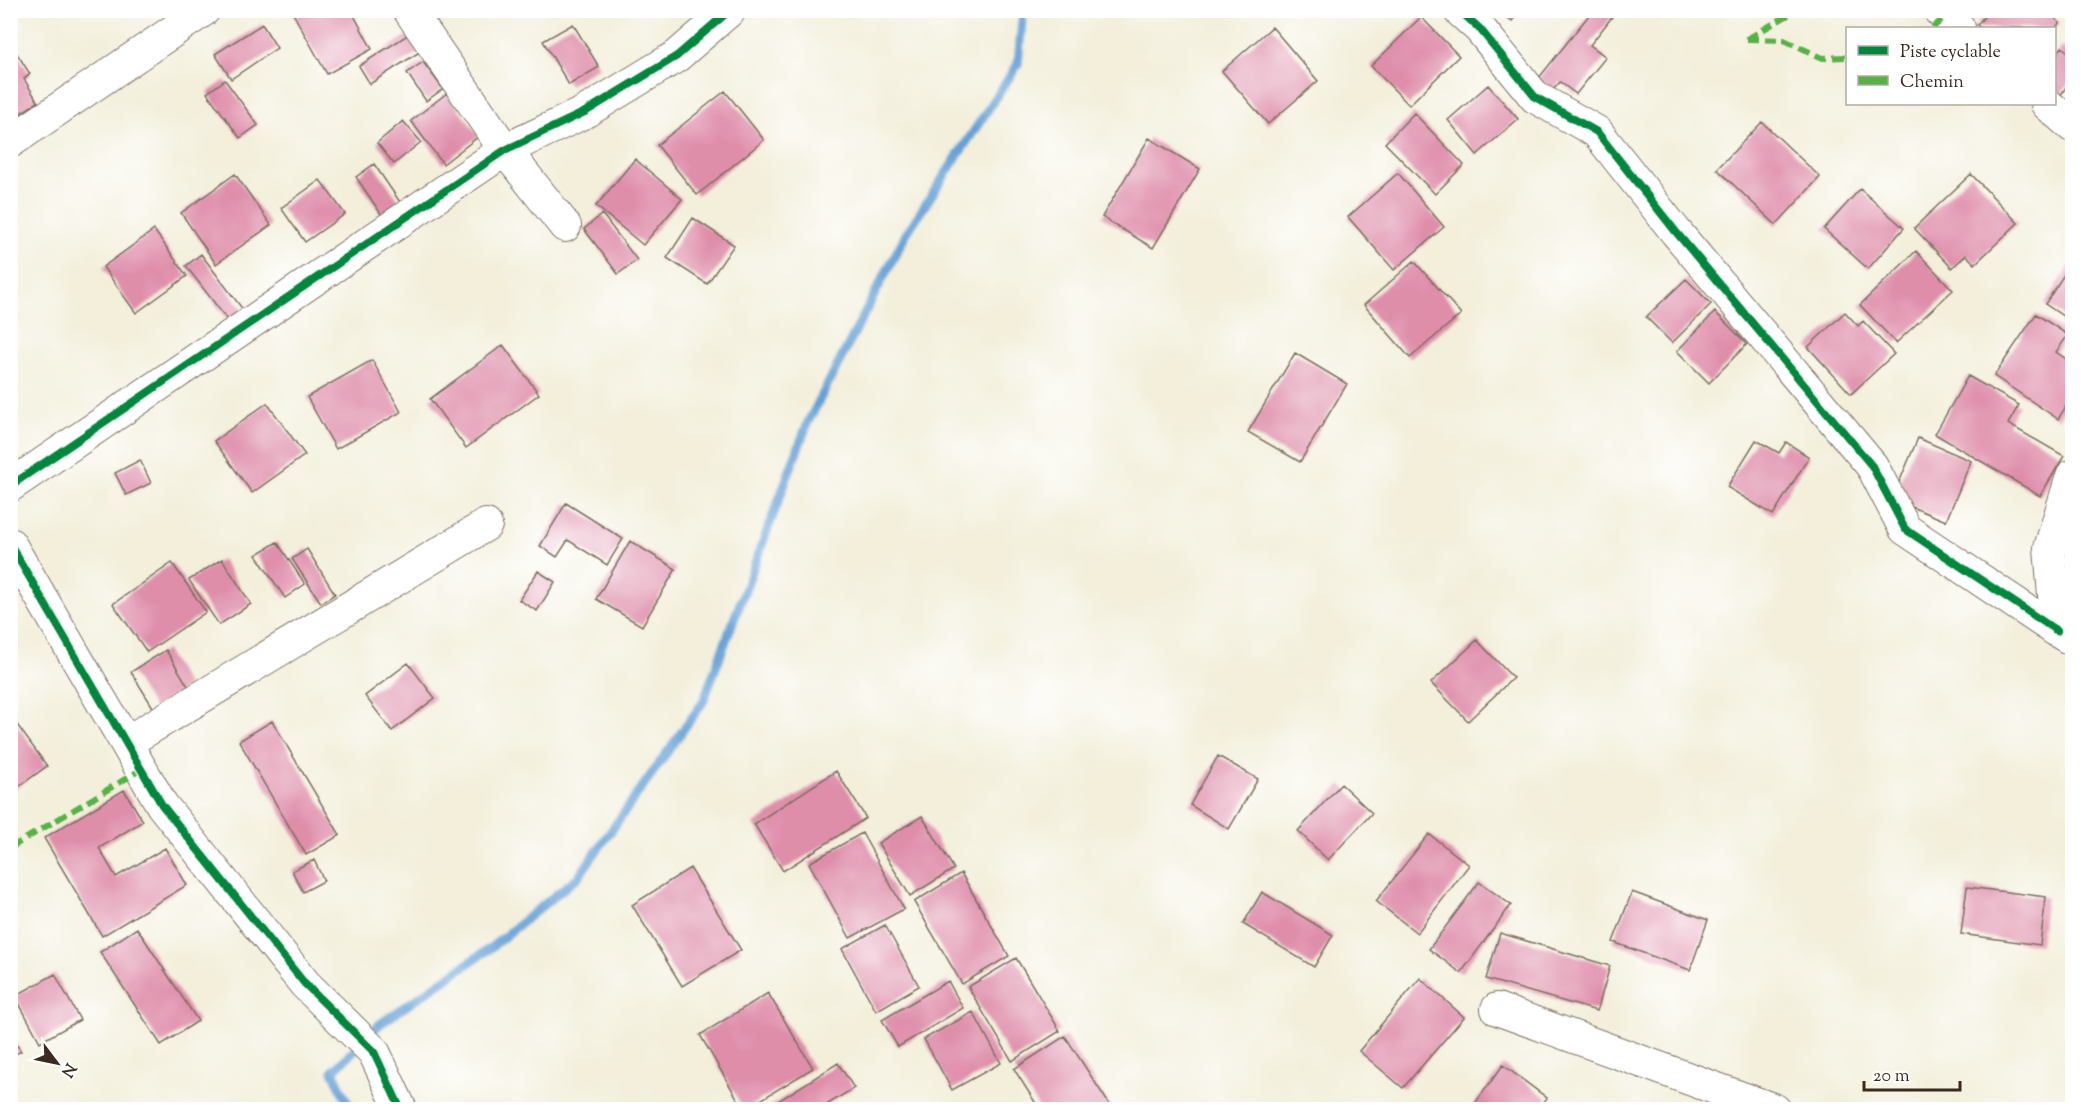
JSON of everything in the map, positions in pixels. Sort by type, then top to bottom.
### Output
[{"type":"street","points":[[10,142],[204,10]]},
{"type":"street","points":[[409,10],[505,150],[565,226]]},
{"type":"street","points":[[10,486],[505,150],[585,112],[677,56],[730,10]]},
{"type":"street","points":[[1459,10],[1480,29],[1535,97],[1597,132],[1872,466],[1905,529],[2065,636]]},
{"type":"street","points":[[1939,10],[1958,27]]},
{"type":"street","points":[[2048,105],[2073,126]]},
{"type":"street","points":[[2065,636],[2050,548],[2073,476]]},
{"type":"street","points":[[127,742],[486,525]]},
{"type":"street","points":[[10,544],[162,805],[304,984],[374,1052],[402,1110]]},
{"type":"street","points":[[1497,1009],[1738,1103],[1775,1110]]},
{"type":"building","points":[[291,10],[351,10],[372,49],[327,74]]},
{"type":"building","points":[[1498,10],[1520,10],[1512,21]]},
{"type":"building","points":[[1593,10],[1604,10],[1612,17],[1590,45],[1606,57],[1576,94],[1560,82],[1553,90],[1538,79]]},
{"type":"building","points":[[1990,10],[2046,10],[2060,23],[2056,27],[1980,27],[1977,25]]},
{"type":"building","points":[[1421,17],[1459,56],[1409,105],[1371,66]]},
{"type":"building","points":[[262,24],[277,48],[231,79],[215,54]]},
{"type":"building","points":[[573,24],[599,67],[569,85],[543,41]]},
{"type":"building","points":[[1272,27],[1318,81],[1268,124],[1222,71]]},
{"type":"building","points":[[409,34],[421,51],[370,84],[359,66]]},
{"type":"building","points":[[2062,47],[2072,55],[2072,79],[2060,96],[2056,93],[2056,55]]},
{"type":"building","points":[[16,52],[30,74],[24,79],[38,102],[10,120],[10,55]]},
{"type":"building","points":[[423,62],[443,89],[426,101],[407,73]]},
{"type":"building","points":[[225,80],[258,125],[240,138],[207,93]]},
{"type":"building","points":[[1488,85],[1518,119],[1477,155],[1448,120]]},
{"type":"building","points":[[725,91],[764,140],[697,195],[657,145]]},
{"type":"building","points":[[447,93],[479,136],[443,164],[411,121]]},
{"type":"building","points":[[1414,113],[1464,165],[1435,194],[1385,143]]},
{"type":"building","points":[[403,121],[421,142],[394,164],[377,143]]},
{"type":"building","points":[[1762,122],[1820,177],[1776,225],[1717,169]]},
{"type":"building","points":[[1149,138],[1200,169],[1153,248],[1102,217]]},
{"type":"building","points":[[635,159],[682,199],[643,245],[596,206]]},
{"type":"building","points":[[374,164],[402,205],[383,217],[356,177]]},
{"type":"building","points":[[1398,173],[1444,227],[1394,270],[1348,217]]},
{"type":"building","points":[[235,174],[271,225],[216,264],[181,213]]},
{"type":"building","points":[[1971,174],[2018,223],[1975,264],[1966,255],[1952,268],[1914,228]]},
{"type":"building","points":[[320,180],[345,214],[305,242],[281,208]]},
{"type":"building","points":[[1860,189],[1904,228],[1868,269],[1824,229]]},
{"type":"building","points":[[602,214],[637,260],[618,274],[584,229]]},
{"type":"building","points":[[693,218],[734,245],[707,284],[667,258]]},
{"type":"building","points":[[154,230],[187,276],[136,313],[103,267]]},
{"type":"building","points":[[1916,251],[1953,290],[1896,343],[1860,305]]},
{"type":"building","points":[[201,254],[244,311],[229,322],[186,266]]},
{"type":"building","points":[[1414,261],[1461,314],[1410,358],[1364,305]]},
{"type":"building","points":[[2072,262],[2072,322],[2045,304]]},
{"type":"building","points":[[1686,279],[1711,304],[1672,343],[1646,317]]},
{"type":"building","points":[[1715,312],[1747,344],[1709,383],[1677,351]]},
{"type":"building","points":[[1845,312],[1858,326],[1863,321],[1894,354],[1851,394],[1808,347]]},
{"type":"building","points":[[2036,314],[2068,335],[2056,352],[2072,363],[2072,397],[2058,419],[1994,376]]},
{"type":"building","points":[[503,345],[539,394],[466,448],[430,399]]},
{"type":"building","points":[[1295,353],[1347,384],[1300,462],[1248,432]]},
{"type":"building","points":[[372,360],[401,412],[336,449],[307,397]]},
{"type":"building","points":[[1968,376],[2019,405],[2008,424],[2064,456],[2040,496],[1935,434]]},
{"type":"building","points":[[267,403],[305,455],[252,493],[214,441]]},
{"type":"building","points":[[1918,438],[1971,461],[1946,521],[1892,499]]},
{"type":"building","points":[[1756,440],[1779,453],[1786,442],[1809,457],[1773,515],[1727,487]]},
{"type":"building","points":[[140,460],[151,483],[126,495],[115,473]]},
{"type":"building","points":[[566,503],[623,539],[607,565],[568,540],[557,557],[540,546]]},
{"type":"building","points":[[630,541],[676,569],[642,626],[596,599]]},
{"type":"building","points":[[277,542],[305,584],[285,598],[256,555]]},
{"type":"building","points":[[307,549],[335,594],[321,603],[292,559]]},
{"type":"building","points":[[222,559],[251,604],[219,625],[189,580]]},
{"type":"building","points":[[172,563],[206,612],[147,652],[113,604]]},
{"type":"building","points":[[538,571],[555,582],[537,611],[519,600]]},
{"type":"building","points":[[1477,640],[1513,678],[1468,721],[1431,683]]},
{"type":"building","points":[[166,650],[188,686],[154,709],[131,672]]},
{"type":"building","points":[[408,663],[435,698],[392,731],[365,696]]},
{"type":"building","points":[[10,715],[47,766],[10,793]]},
{"type":"building","points":[[272,721],[340,835],[306,855],[239,741]]},
{"type":"building","points":[[1218,756],[1258,779],[1229,829],[1190,805]]},
{"type":"building","points":[[836,771],[866,818],[783,871],[754,824]]},
{"type":"building","points":[[1341,784],[1372,813],[1328,860],[1298,831]]},
{"type":"building","points":[[124,790],[143,821],[99,848],[116,877],[165,848],[187,885],[102,936],[44,838]]},
{"type":"building","points":[[922,816],[954,869],[910,896],[878,843]]},
{"type":"building","points":[[862,833],[904,909],[850,938],[809,863]]},
{"type":"building","points":[[1429,834],[1469,865],[1417,933],[1376,901]]},
{"type":"building","points":[[314,860],[324,881],[303,892],[292,871]]},
{"type":"building","points":[[690,868],[741,950],[682,986],[632,905]]},
{"type":"building","points":[[961,873],[1009,956],[962,984],[914,902]]},
{"type":"building","points":[[1479,882],[1511,905],[1461,973],[1429,949]]},
{"type":"building","points":[[1967,887],[2046,897],[2040,945],[1961,934]]},
{"type":"building","points":[[1262,892],[1333,935],[1314,967],[1243,924]]},
{"type":"building","points":[[1632,892],[1708,920],[1690,970],[1613,942]]},
{"type":"building","points":[[885,925],[919,986],[876,1011],[842,949]]},
{"type":"building","points":[[137,928],[198,1021],[161,1045],[100,952]]},
{"type":"building","points":[[1500,933],[1610,966],[1597,1011],[1486,979]]},
{"type":"building","points":[[1016,958],[1060,1031],[1012,1061],[968,987]]},
{"type":"building","points":[[55,974],[80,1020],[40,1042],[15,996]]},
{"type":"building","points":[[1420,978],[1464,1017],[1403,1088],[1359,1051]]},
{"type":"building","points":[[948,981],[963,1008],[898,1047],[882,1020]]},
{"type":"building","points":[[768,993],[813,1068],[744,1110],[700,1035]]},
{"type":"building","points":[[973,1012],[1001,1063],[952,1090],[924,1039]]},
{"type":"building","points":[[10,1035],[21,1051],[10,1057]]},
{"type":"building","points":[[1065,1036],[1113,1110],[1040,1110],[1014,1069]]},
{"type":"building","points":[[838,1063],[854,1088],[828,1104],[832,1110],[764,1110]]},
{"type":"building","points":[[1503,1065],[1547,1098],[1538,1110],[1470,1110]]},
{"type":"waterway","points":[[351,1110],[333,1071],[380,1024],[489,949],[578,877],[703,702],[808,422],[906,234],[1018,64],[1023,10]]},
{"type":"marked path","points":[[1747,39],[1797,10]]},
{"type":"marked path","points":[[1934,27],[1945,16]]},
{"type":"marked path","points":[[1747,39],[1784,40],[1823,58],[1846,57]]},
{"type":"marked path","points":[[10,848],[142,769]]},
{"type":"cycle path","points":[[10,486],[505,150],[585,112],[677,56],[730,10]]},
{"type":"cycle path","points":[[1459,10],[1480,29],[1535,97],[1597,132],[1676,232],[1872,466],[1905,529],[2057,631]]},
{"type":"cycle path","points":[[10,544],[162,805],[305,984],[374,1052],[401,1110]]}]
